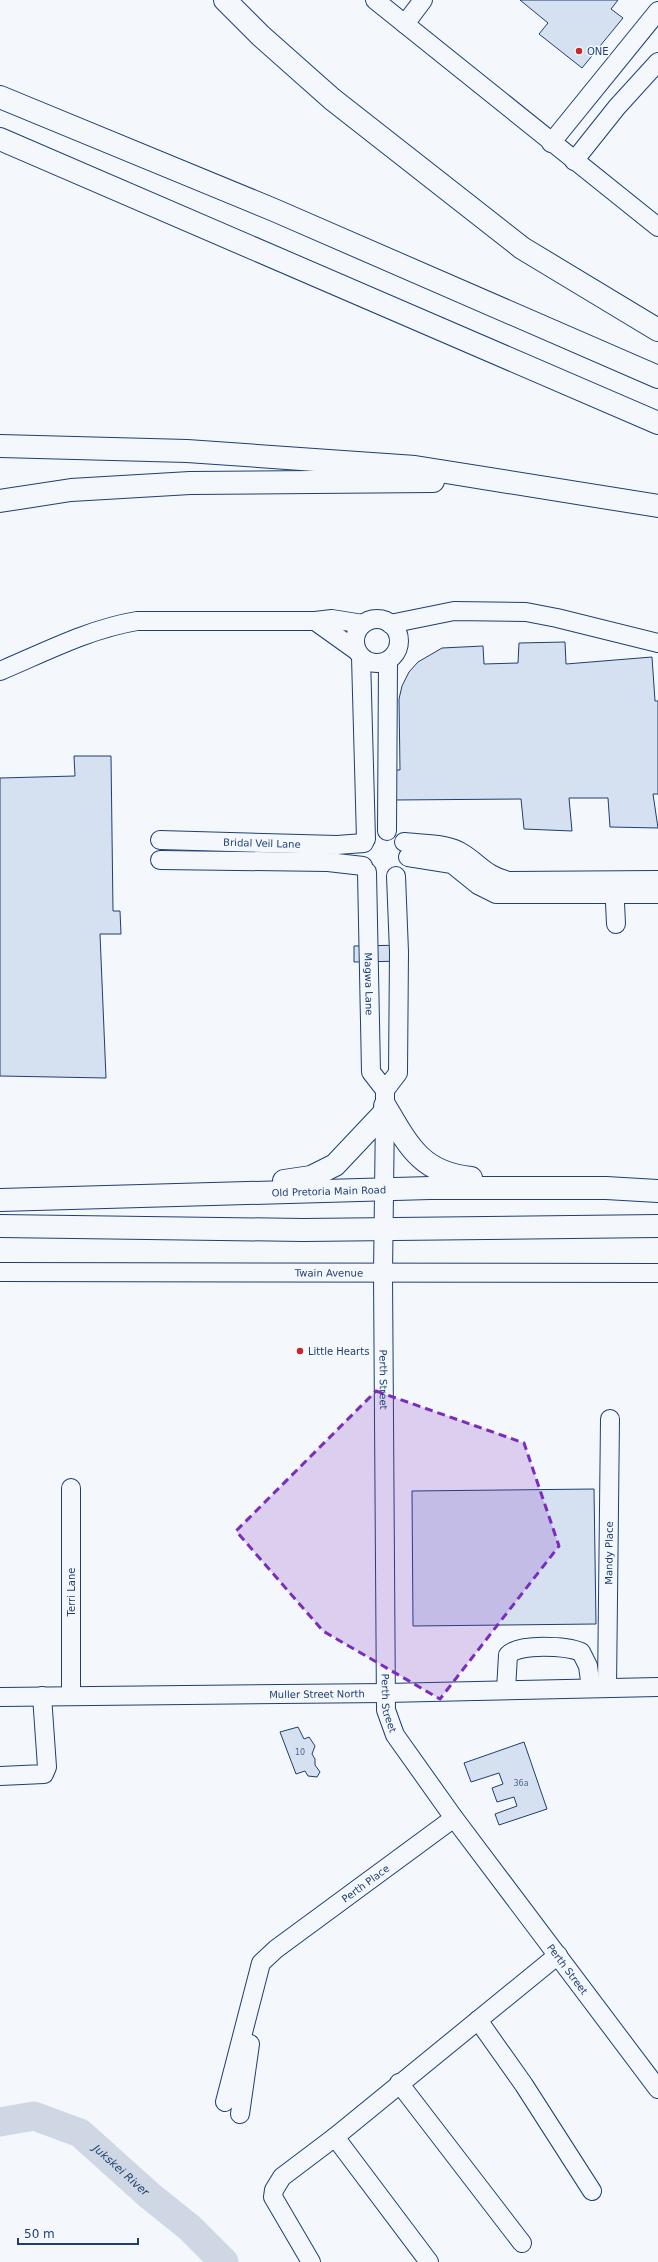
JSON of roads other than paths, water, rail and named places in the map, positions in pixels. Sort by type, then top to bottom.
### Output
[{"type":"main road","points":[[225,0],[260,36],[332,99],[522,248],[658,330]]},
{"type":"main road","points":[[0,97],[274,210],[658,377]]},
{"type":"main road","points":[[0,140],[658,423]]},
{"type":"main road","points":[[0,446],[187,451],[415,466],[658,506]]},
{"type":"main road","points":[[0,501],[71,490],[190,483],[507,481]]},
{"type":"main road","points":[[184,1195],[311,1177],[324,1172],[335,1165],[385,1103],[404,1138],[418,1156],[427,1165],[441,1172],[456,1177],[577,1188]]},
{"type":"main road","name":"Old Pretoria Main Road","points":[[0,1200],[430,1188],[577,1188],[658,1191]]},
{"type":"main road","points":[[0,1226],[303,1230],[658,1226]]},
{"type":"street","points":[[375,0],[551,143],[658,227]]},
{"type":"street","points":[[405,24],[422,0]]},
{"type":"street","points":[[551,143],[658,11]]},
{"type":"street","points":[[574,161],[617,108],[658,62]]},
{"type":"street","points":[[595,89],[617,108]]},
{"type":"street","points":[[390,624],[454,611],[526,612],[557,618],[658,643]]},
{"type":"street","points":[[399,643],[422,617]]},
{"type":"street","points":[[0,671],[84,634],[109,626],[137,621],[315,621],[332,619],[363,624],[377,619],[390,624],[396,629],[399,643],[398,650],[388,661],[374,663],[359,654],[315,621]]},
{"type":"street","points":[[359,654],[356,637],[363,624]]},
{"type":"street","name":"Magwa Lane","points":[[359,654],[365,841],[360,858],[365,869],[371,1072],[385,1103]]},
{"type":"street","points":[[387,831],[388,661]]},
{"type":"street","points":[[365,841],[378,832],[387,831],[399,837],[406,850],[406,864],[396,876],[381,879],[365,869]]},
{"type":"street","name":"Bridal Veil Lane","points":[[160,840],[337,846],[365,841]]},
{"type":"street","points":[[268,862],[269,843]]},
{"type":"street","points":[[406,850],[447,846],[459,851],[469,867],[509,881],[614,887],[658,894]]},
{"type":"street","name":"Bridal Veil Lane","points":[[160,860],[268,862],[365,869]]},
{"type":"street","points":[[384,1190],[385,1103],[398,1073],[399,952],[396,876]]},
{"type":"street","points":[[614,887],[658,880]]},
{"type":"street","points":[[614,887],[616,924]]},
{"type":"street","name":"Perth Street","points":[[384,1190],[383,1274],[386,1710],[395,1735],[454,1818],[658,2089]]},
{"type":"street","name":"Twain Avenue","points":[[0,1272],[383,1274],[658,1273]]},
{"type":"street","name":"Mandy Place","points":[[599,1688],[610,1419]]},
{"type":"street","name":"Terri Lane","points":[[71,1488],[71,1695]]},
{"type":"street","points":[[506,1690],[508,1654],[517,1648],[552,1648],[581,1652],[599,1688]]},
{"type":"street","name":"Muller Street North","points":[[0,1697],[71,1695],[386,1693],[658,1687]]},
{"type":"street","points":[[0,1776],[44,1774],[47,1767],[42,1696]]},
{"type":"street","name":"Perth Place","points":[[225,2102],[257,1973],[261,1963],[273,1952],[454,1818]]},
{"type":"street","points":[[240,2114],[252,2030],[273,1952]]},
{"type":"street","points":[[311,2262],[273,2198],[274,2190],[282,2177],[335,2136],[558,1955]]},
{"type":"street","points":[[478,2020],[524,2085],[592,2191]]},
{"type":"street","points":[[399,2083],[522,2243]]},
{"type":"street","points":[[335,2136],[429,2262]]},
{"type":"waterway","name":"Jukskei River","points":[[0,2122],[34,2116],[80,2133],[149,2195],[190,2228],[224,2262]]},
{"type":"place","name":"ONE","points":[[579,51]]},
{"type":"place","name":"Little Hearts","points":[[300,1351]]}]
